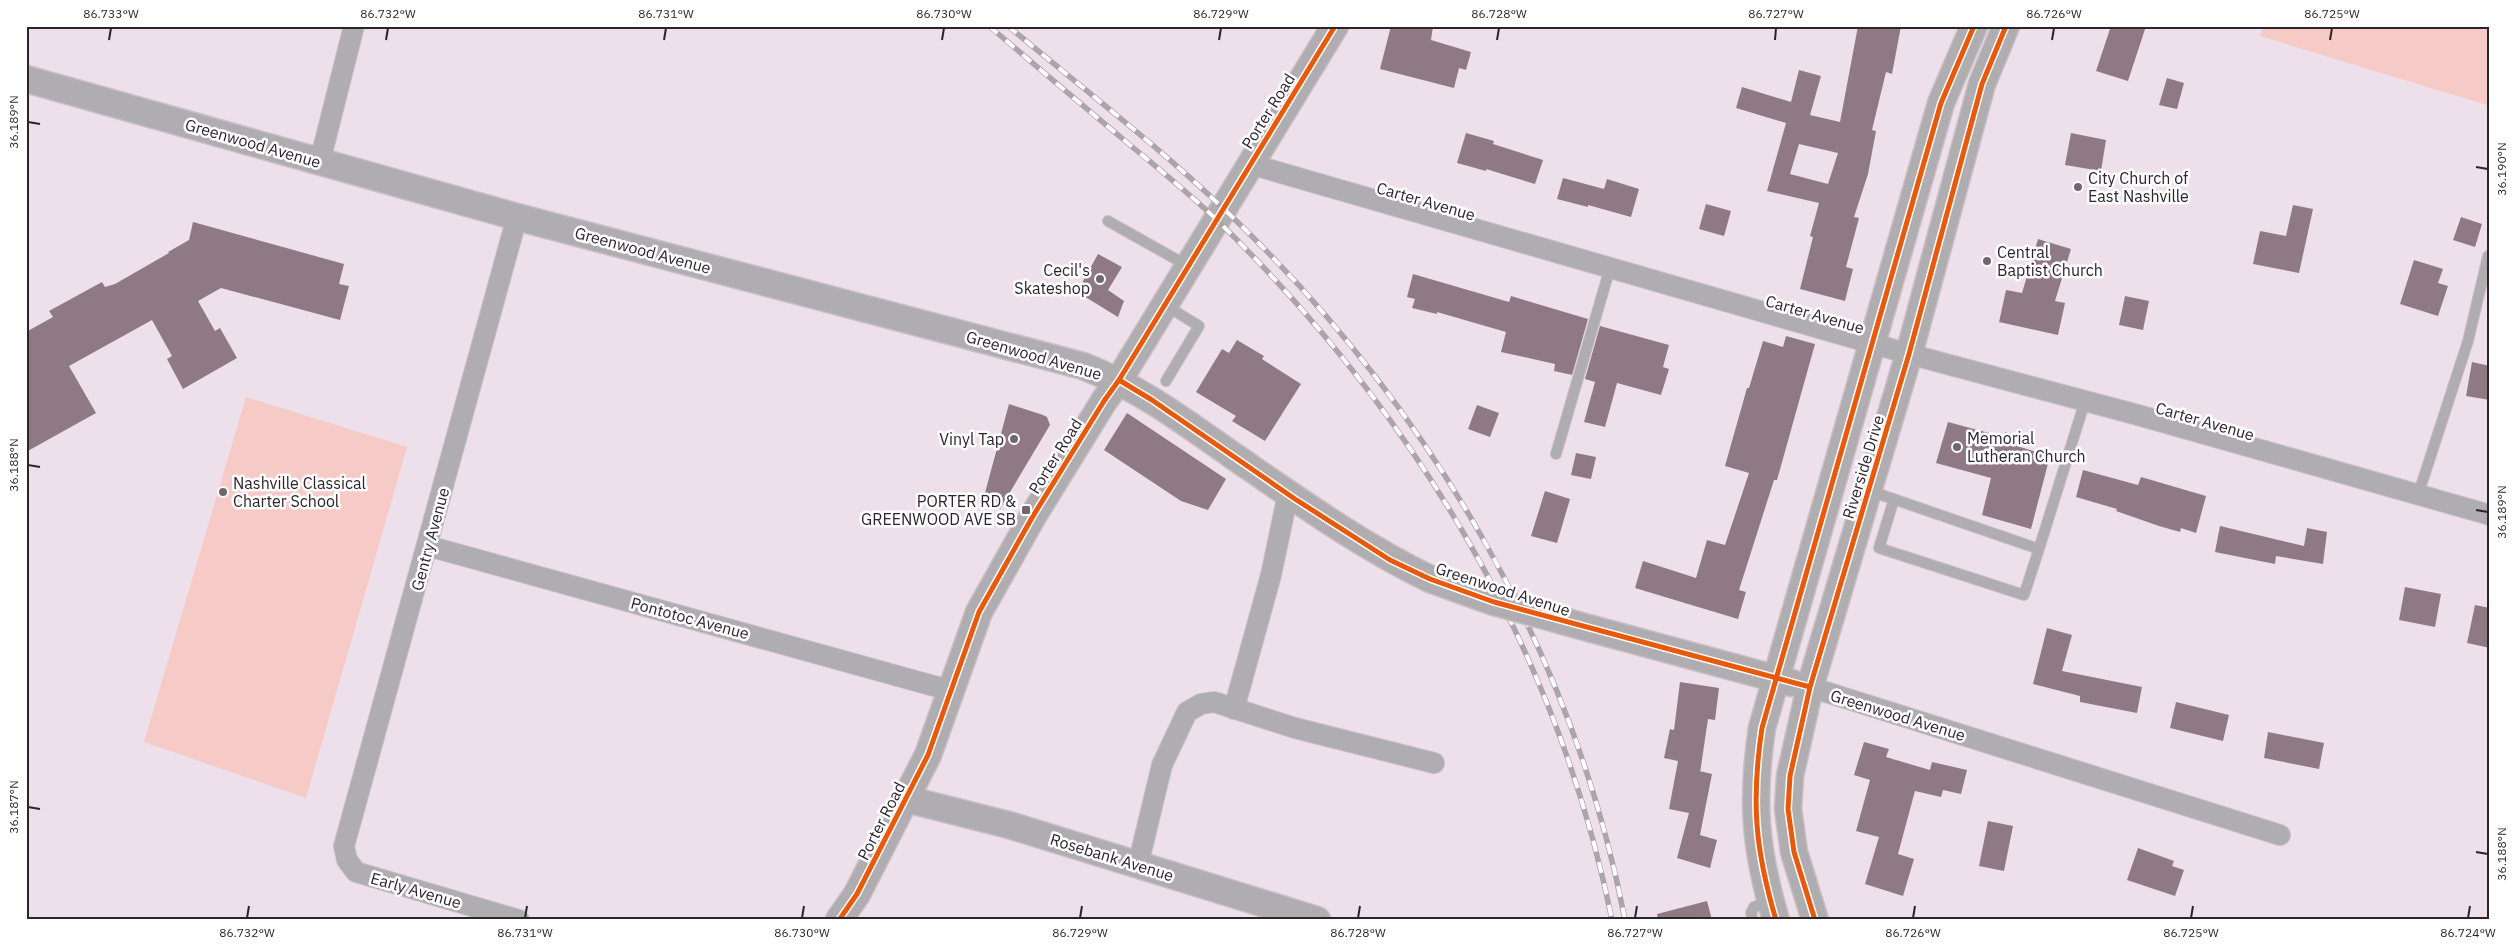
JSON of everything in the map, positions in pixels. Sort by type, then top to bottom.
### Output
[{"type":"street","points":[[320,161],[354,26]]},
{"type":"street","name":"Porter Road","points":[[839,920],[857,894],[928,756],[979,612],[1033,516],[1119,380],[1334,26]]},
{"type":"street","name":"Riverside Drive","points":[[1766,913],[1764,881],[1754,804],[1756,769],[1762,728],[1941,103],[1974,26]]},
{"type":"street","name":"Riverside Drive","points":[[1815,920],[1794,852],[1788,809],[1790,776],[1810,687],[1909,354],[1982,84],[2006,26]]},
{"type":"street","name":"Greenwood Avenue","points":[[26,79],[517,217],[1083,366],[1119,380],[1152,400],[1288,494],[1390,560],[1430,579],[1494,602],[1592,630],[1810,687],[2280,835]]},
{"type":"street","name":"Carter Avenue","points":[[1250,164],[1873,344],[2085,401],[2490,515]]},
{"type":"street","name":"Gentry Avenue","points":[[347,860],[344,846],[517,217]]},
{"type":"street","points":[[1834,480],[1869,491]]},
{"type":"street","points":[[1234,709],[1271,575],[1288,494]]},
{"type":"street","name":"Pontotoc Avenue","points":[[428,546],[952,691]]},
{"type":"street","points":[[1138,864],[1162,765],[1187,712],[1201,704],[1214,702],[1295,728],[1434,763]]},
{"type":"street","name":"Rosebank Avenue","points":[[906,799],[1009,825],[1317,920]]},
{"type":"street","name":"Early Avenue","points":[[347,860],[356,872],[519,920]]},
{"type":"lane","points":[[1108,221],[1189,266]]},
{"type":"lane","points":[[2418,495],[2468,341],[2488,256]]},
{"type":"lane","points":[[1556,454],[1610,268]]},
{"type":"lane","points":[[1165,305],[1199,326],[1166,381]]},
{"type":"lane","points":[[1894,499],[1879,548],[2024,595],[2085,401]]},
{"type":"lane","points":[[1869,491],[2039,549]]},
{"type":"shaded area","points":[[2263,26],[2490,26],[2490,106],[2260,36]]},
{"type":"shaded area","points":[[246,397],[407,447],[306,798],[144,742]]},
{"type":"building","points":[[1391,26],[1433,26],[1431,40],[1471,52],[1466,70],[1459,68],[1454,88],[1380,69]]},
{"type":"building","points":[[1858,26],[1901,26],[1892,74],[1886,72],[1872,130],[1876,131],[1868,174],[1854,217],[1859,218],[1846,267],[1853,269],[1845,301],[1800,289],[1813,237],[1810,236],[1819,203],[1767,191],[1786,123],[1736,108],[1742,87],[1791,102],[1799,70],[1821,76],[1810,115],[1840,122]],"holes":[[[1799,144],[1838,153],[1828,184],[1790,174]]]},
{"type":"building","points":[[2111,26],[2146,26],[2128,81],[2096,71]]},
{"type":"building","points":[[2167,78],[2184,83],[2177,109],[2159,105]]},
{"type":"building","points":[[1466,133],[1494,141],[1493,144],[1543,160],[1535,184],[1486,169],[1486,171],[1457,163]]},
{"type":"building","points":[[2071,133],[2106,140],[2101,171],[2065,165]]},
{"type":"building","points":[[1563,178],[1604,189],[1607,179],[1639,189],[1631,217],[1557,199]]},
{"type":"building","points":[[1706,204],[1731,211],[1724,236],[1699,229]]},
{"type":"building","points":[[2293,205],[2313,209],[2299,273],[2253,264],[2260,231],[2286,236]]},
{"type":"building","points":[[2461,217],[2482,224],[2475,247],[2453,240]]},
{"type":"building","points":[[193,222],[344,264],[339,284],[349,286],[340,320],[221,288],[198,301],[215,331],[220,328],[237,358],[183,389],[167,359],[172,356],[152,320],[69,366],[96,413],[26,452],[26,332],[53,317],[49,311],[102,282],[105,287],[115,284],[189,240]]},
{"type":"building","points":[[2038,239],[2071,249],[2055,301],[2065,303],[2058,335],[1999,322],[2006,290],[2022,293]]},
{"type":"building","name":"Cecil's Skateshop","points":[[1098,254],[1122,267],[1108,290],[1124,301],[1118,317],[1077,292]]},
{"type":"building","points":[[2414,260],[2443,269],[2438,283],[2448,286],[2438,316],[2400,304]]},
{"type":"building","points":[[1413,274],[1509,302],[1511,296],[1588,319],[1572,375],[1554,371],[1555,364],[1501,352],[1506,332],[1437,312],[1437,314],[1412,308],[1415,299],[1407,297]]},
{"type":"building","points":[[2125,296],[2149,301],[2143,330],[2119,325]]},
{"type":"building","points":[[1600,326],[1669,345],[1663,367],[1669,369],[1661,395],[1617,383],[1605,427],[1584,422],[1595,382],[1585,379]]},
{"type":"building","points":[[1786,336],[1815,344],[1777,480],[1774,480],[1739,590],[1746,592],[1738,619],[1635,588],[1643,561],[1696,578],[1707,540],[1725,545],[1749,473],[1725,466],[1747,388],[1749,388],[1763,341],[1783,347]]},
{"type":"building","points":[[1237,340],[1264,356],[1262,359],[1301,384],[1265,441],[1232,421],[1236,416],[1196,392],[1222,349],[1229,353]]},
{"type":"building","points":[[2472,362],[2490,366],[2490,400],[2466,396]]},
{"type":"building","points":[[1009,404],[1047,417],[1050,425],[1000,509],[982,504]]},
{"type":"building","points":[[1477,405],[1499,413],[1490,437],[1468,429]]},
{"type":"building","points":[[1127,413],[1226,479],[1208,510],[1181,501],[1104,450]]},
{"type":"building","points":[[1948,422],[2004,437],[2005,432],[2020,436],[2017,446],[2050,456],[2031,529],[1982,515],[1991,478],[1936,463]]},
{"type":"building","points":[[1576,453],[1596,457],[1591,479],[1571,475]]},
{"type":"building","points":[[2083,470],[2138,485],[2141,477],[2206,496],[2196,533],[2181,528],[2180,532],[2159,526],[2116,511],[2117,509],[2076,497]]},
{"type":"building","points":[[1545,491],[1570,499],[1557,543],[1531,536]]},
{"type":"building","points":[[2220,526],[2304,546],[2307,528],[2327,532],[2323,564],[2276,556],[2275,564],[2215,552]]},
{"type":"building","points":[[2405,587],[2441,594],[2435,627],[2399,620]]},
{"type":"building","points":[[2475,605],[2490,608],[2490,648],[2467,643]]},
{"type":"building","points":[[2047,628],[2072,635],[2062,671],[2142,687],[2137,713],[2080,702],[2080,696],[2033,684]]},
{"type":"building","points":[[1680,682],[1719,688],[1715,720],[1708,719],[1700,771],[1712,774],[1700,835],[1717,840],[1710,868],[1677,858],[1689,813],[1669,809],[1678,761],[1664,758],[1670,729],[1674,730]]},
{"type":"building","points":[[2176,702],[2229,715],[2223,741],[2170,728]]},
{"type":"building","points":[[2268,732],[2324,743],[2319,769],[2264,758]]},
{"type":"building","points":[[1864,742],[1889,749],[1886,757],[1930,770],[1932,762],[1967,770],[1961,794],[1943,790],[1941,797],[1915,791],[1898,854],[1914,859],[1903,896],[1865,884],[1879,837],[1856,831],[1870,780],[1854,775]]},
{"type":"building","points":[[1988,821],[2013,826],[2004,871],[1979,866]]},
{"type":"building","points":[[2138,848],[2174,861],[2172,866],[2184,870],[2175,896],[2127,880]]},
{"type":"building","points":[[1707,901],[1712,920],[1658,920],[1657,914]]},
{"type":"railway","points":[[989,26],[1198,202],[1219,222],[1290,296],[1355,374],[1415,456],[1468,541],[1515,631],[1555,724],[1587,820],[1612,920]]},
{"type":"railway","points":[[1008,26],[1146,140],[1226,211],[1298,285],[1365,363],[1426,447],[1481,535],[1528,626],[1569,721],[1601,819],[1625,920]]},
{"type":"cycle path","points":[[839,920],[857,894],[928,755],[979,612],[1033,516],[1119,380],[1335,26]]},
{"type":"cycle path","points":[[1776,920],[1763,870],[1757,825],[1757,779],[1762,728],[1941,103],[1974,26]]},
{"type":"cycle path","points":[[1815,920],[1794,852],[1788,809],[1790,776],[1810,687],[1909,354],[1982,84],[2006,26]]},
{"type":"cycle path","points":[[1119,380],[1152,400],[1295,499],[1390,560],[1430,579],[1494,602],[1810,687]]},
{"type":"place","name":"City Church of East Nashville","points":[[2078,187]]},
{"type":"place","name":"Central Baptist Church","points":[[1987,261]]},
{"type":"place","name":"Cecil's Skateshop","points":[[1100,279]]},
{"type":"place","name":"Vinyl Tap","points":[[1014,439]]},
{"type":"place","name":"Memorial Lutheran Church","points":[[1957,447]]},
{"type":"place","name":"Nashville Classical Charter School","points":[[223,492]]},
{"type":"place","name":"PORTER RD & GREENWOOD AVE SB","points":[[1026,510]]}]
